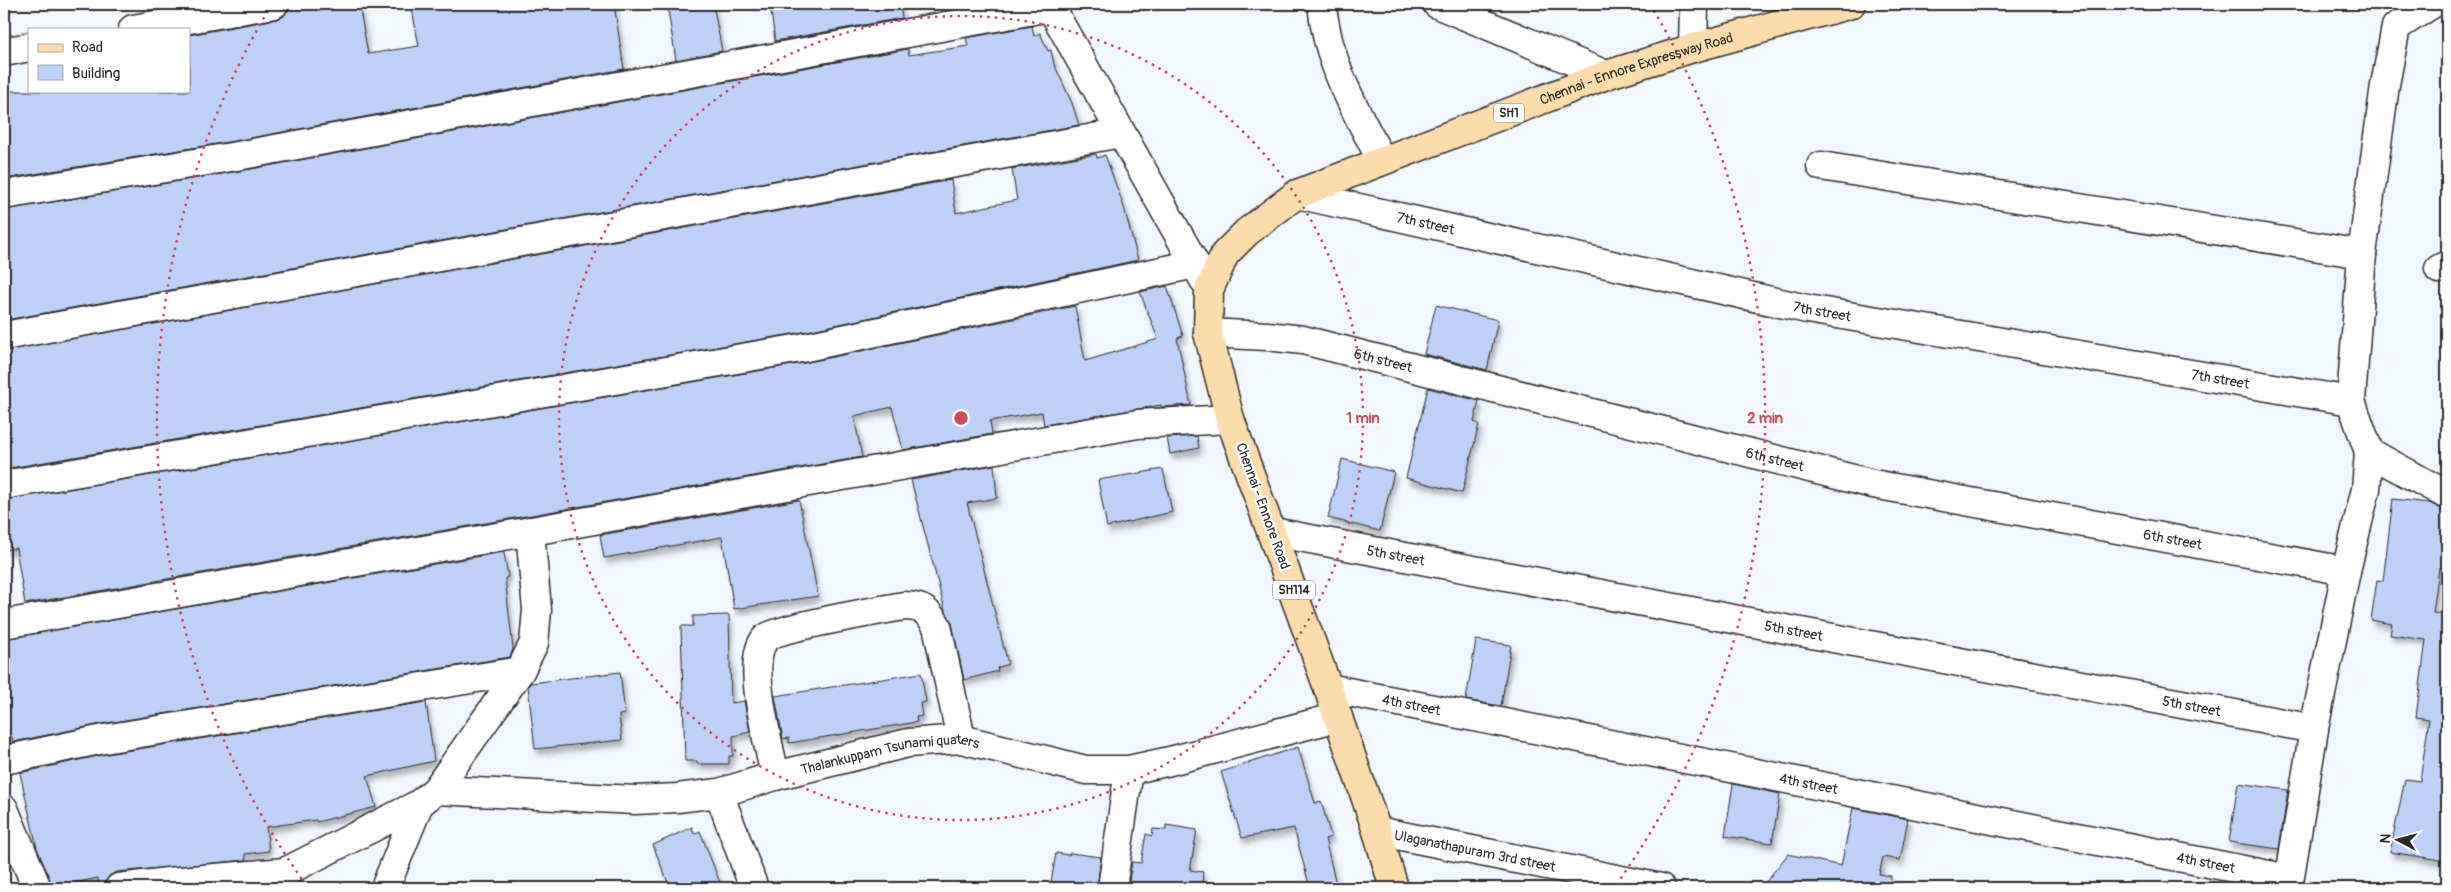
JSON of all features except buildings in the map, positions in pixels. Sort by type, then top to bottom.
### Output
[{"type":"main road","name":"Chennai - Ennore Expressway Road","points":[[1209,290],[1225,254],[1247,232],[1297,194],[1606,76],[1693,48],[1851,4]]},
{"type":"main road","name":"Chennai - Ennore Road","points":[[1209,290],[1208,333],[1230,419],[1273,532],[1328,688],[1377,831],[1394,888]]},
{"type":"street","points":[[139,28],[274,4]]},
{"type":"street","points":[[1322,4],[1324,31],[1338,77],[1382,161]]},
{"type":"street","points":[[1437,4],[1606,76]]},
{"type":"street","points":[[1693,48],[1694,4]]},
{"type":"street","points":[[2288,884],[2314,729],[2346,571],[2366,489],[2368,452],[2351,401],[2362,254],[2385,85],[2396,27],[2432,4]]},
{"type":"street","points":[[4,195],[247,154],[1049,5],[1209,290]]},
{"type":"street","points":[[4,52],[28,47]]},
{"type":"street","points":[[4,336],[1121,133]]},
{"type":"street","points":[[1821,166],[2362,254]]},
{"type":"street","name":"7th street","points":[[1297,194],[1807,309],[2351,401]]},
{"type":"street","points":[[4,485],[801,348],[1195,264]]},
{"type":"street","name":"6th street","points":[[1208,333],[1303,340],[1873,484],[2346,571]]},
{"type":"street","points":[[4,624],[1138,424],[1230,419]]},
{"type":"street","points":[[2368,452],[2447,495]]},
{"type":"street","points":[[385,888],[428,797],[520,671],[534,642],[537,610],[530,531]]},
{"type":"street","name":"5th street","points":[[1273,532],[2314,729]]},
{"type":"street","points":[[775,776],[755,673],[757,654],[766,638],[786,630],[904,606],[919,606],[929,613],[937,626],[961,739]]},
{"type":"street","points":[[4,760],[104,739],[520,671]]},
{"type":"street","name":"4th street","points":[[1328,688],[2288,884]]},
{"type":"street","name":"Thalankuppam Tsunami quaters","points":[[428,797],[635,800],[719,793],[775,776],[908,743],[961,739],[1086,770],[1129,770],[1338,717]]},
{"type":"street","points":[[1112,888],[1129,770]]},
{"type":"street","points":[[719,793],[754,888]]},
{"type":"street","points":[[119,888],[168,882],[284,880],[428,797]]},
{"type":"street","points":[[4,809],[37,888]]},
{"type":"street","name":"Ulaganathapuram 3rd street","points":[[1377,831],[1661,888]]}]
